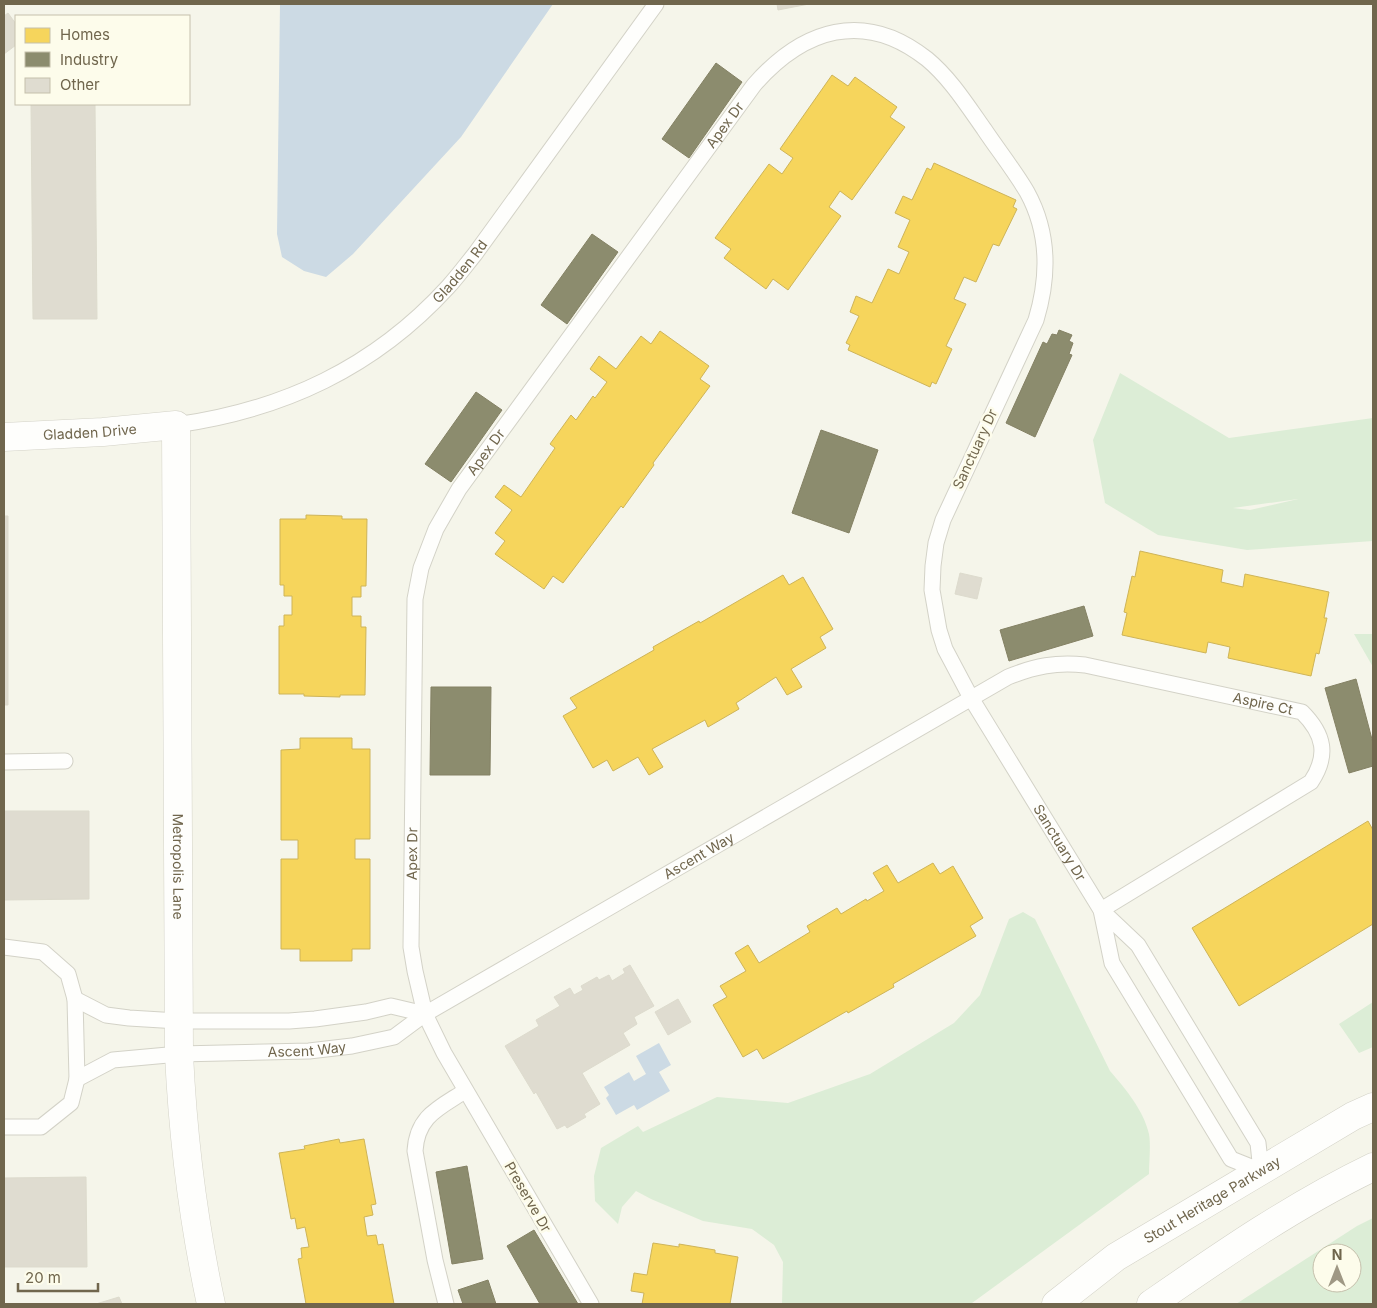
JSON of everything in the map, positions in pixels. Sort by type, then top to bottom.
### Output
[{"type":"street","name":"Gladden Drive","points":[[4,437],[103,432],[176,425]]},
{"type":"street","name":"Metropolis Lane","points":[[176,425],[179,1054],[189,1183],[200,1254],[211,1304]]},
{"type":"street","name":"Stout Heritage Parkway","points":[[1056,1304],[1116,1257],[1353,1116],[1373,1108]]},
{"type":"street","points":[[1151,1304],[1256,1232],[1373,1167]]},
{"type":"lane","name":"Gladden Rd","points":[[176,425],[212,420],[249,411],[301,392],[351,366],[386,343],[418,316],[448,286],[475,254],[656,4]]},
{"type":"lane","name":"Sanctuary Dr","points":[[862,31],[888,38],[913,49],[928,60],[948,81],[970,109],[1027,192],[1037,214],[1044,238],[1045,280],[1036,320],[967,466],[943,520],[936,542],[932,590],[938,630],[945,649],[971,698],[1100,910],[1138,945],[1258,1143],[1261,1171],[1231,1159],[1112,962],[1100,910]]},
{"type":"lane","name":"Apex Dr","points":[[425,1014],[411,947],[415,599],[421,568],[436,529],[459,489],[754,85],[771,66],[808,40],[826,34],[862,31]]},
{"type":"lane","name":"Aspire Ct","points":[[971,698],[1008,677],[1023,671],[1065,663],[1086,665],[1302,712],[1313,723],[1321,742],[1322,754],[1320,766],[1311,782],[1100,910]]},
{"type":"lane","name":"Ascent Way","points":[[78,1079],[113,1060],[179,1054],[309,1052],[352,1046],[394,1037],[425,1014],[971,698]]},
{"type":"lane","points":[[4,762],[65,761]]},
{"type":"lane","points":[[4,948],[44,952],[68,974],[75,1000],[78,1079],[71,1103],[41,1127],[4,1127]]},
{"type":"lane","name":"Ascent Way","points":[[75,1000],[106,1014],[129,1018],[178,1021],[315,1020],[391,1006],[425,1014]]},
{"type":"lane","name":"Preserve Dr","points":[[425,1014],[465,1091],[591,1304]]},
{"type":"lane","points":[[446,1304],[435,1260],[415,1151],[419,1129],[431,1113],[465,1091]]},
{"type":"green space","points":[[1120,373],[1229,438],[1373,418],[1373,541],[1247,550],[1158,535],[1105,503],[1093,440]],"holes":[[[1298,499],[1250,510],[1233,508]]]},
{"type":"green space","points":[[1354,634],[1373,634],[1373,667]]},
{"type":"green space","points":[[1023,912],[1035,919],[1110,1071],[1128,1092],[1147,1125],[1150,1139],[1149,1174],[972,1303],[782,1304],[783,1262],[774,1245],[752,1229],[703,1221],[636,1191],[622,1207],[618,1224],[595,1201],[594,1176],[601,1148],[638,1126],[643,1132],[717,1097],[788,1103],[870,1074],[954,1023],[980,995],[1009,919]]},
{"type":"green space","points":[[1373,1002],[1373,1047],[1359,1053],[1339,1024]]},
{"type":"green space","points":[[1373,1218],[1373,1304],[1236,1304],[1312,1255],[1312,1293],[1362,1293],[1362,1243],[1331,1243]]},
{"type":"shaded area","points":[[280,4],[553,4],[461,137],[353,254],[326,277],[304,271],[282,257],[277,234]]},
{"type":"shaded area","points":[[659,1043],[671,1065],[659,1072],[670,1091],[637,1110],[634,1105],[616,1115],[606,1098],[609,1095],[604,1087],[629,1072],[634,1081],[646,1074],[636,1056]]},
{"type":"building: Homes","points":[[832,75],[848,86],[855,77],[897,107],[890,117],[905,127],[852,200],[840,191],[829,207],[841,216],[788,290],[773,279],[766,289],[724,258],[731,249],[715,238],[769,164],[782,174],[793,158],[780,149]]},
{"type":"building: Homes","points":[[934,163],[1016,200],[1013,207],[1017,209],[999,246],[993,244],[976,282],[964,277],[954,299],[966,304],[946,346],[952,349],[936,384],[932,382],[930,387],[848,350],[850,345],[846,343],[859,316],[850,312],[856,296],[872,303],[888,269],[899,274],[909,252],[898,247],[910,220],[895,213],[903,196],[912,200],[927,168],[931,170]]},
{"type":"building: Homes","points":[[660,331],[709,366],[700,379],[710,386],[653,463],[654,465],[623,508],[621,506],[563,583],[553,576],[544,589],[495,554],[505,541],[495,533],[512,510],[495,497],[504,485],[521,497],[555,448],[550,444],[571,415],[576,420],[593,396],[595,398],[607,382],[590,369],[599,356],[616,369],[641,336],[651,344]]},
{"type":"building: Homes","points":[[306,515],[342,516],[342,519],[367,519],[366,586],[361,586],[361,597],[352,597],[352,616],[361,616],[361,627],[366,627],[365,695],[340,695],[340,697],[279,694],[279,626],[284,626],[284,615],[292,615],[292,596],[284,596],[284,585],[280,585],[280,519],[306,519]]},
{"type":"building: Homes","points":[[1140,551],[1223,570],[1221,582],[1243,587],[1245,574],[1329,592],[1324,618],[1327,618],[1319,654],[1316,653],[1311,676],[1228,658],[1230,647],[1208,642],[1206,653],[1122,635],[1127,613],[1124,612],[1132,576],[1135,577]]},
{"type":"building: Homes","points":[[783,575],[789,585],[803,577],[833,629],[820,637],[826,648],[791,669],[802,687],[787,695],[776,677],[736,703],[739,709],[708,727],[705,720],[652,749],[663,767],[649,775],[638,757],[613,771],[607,760],[593,768],[563,716],[577,708],[570,698],[654,650],[653,647],[699,621],[700,623]]},
{"type":"building: Homes","points":[[300,738],[352,738],[352,749],[370,749],[370,839],[355,839],[355,859],[370,859],[370,949],[352,949],[352,961],[300,961],[300,949],[281,949],[281,859],[298,859],[298,840],[281,840],[281,750],[300,749]]},
{"type":"building: Homes","points":[[1368,821],[1373,830],[1373,924],[1239,1006],[1192,928]]},
{"type":"building: Homes","points":[[933,863],[940,874],[953,866],[983,918],[970,926],[976,936],[893,984],[894,987],[848,1013],[847,1011],[763,1059],[757,1049],[743,1057],[713,1005],[727,997],[720,986],[746,971],[735,953],[748,945],[759,963],[810,932],[807,926],[837,908],[841,914],[884,891],[873,873],[887,865],[898,883]]},
{"type":"building: Homes","points":[[339,1139],[340,1143],[364,1139],[376,1204],[371,1205],[373,1215],[364,1217],[367,1236],[376,1235],[378,1245],[383,1244],[394,1304],[306,1304],[298,1259],[302,1258],[301,1248],[309,1247],[305,1227],[297,1229],[295,1218],[291,1219],[279,1153],[305,1149],[304,1146]]},
{"type":"building: Homes","points":[[653,1243],[679,1247],[679,1244],[715,1250],[715,1253],[738,1257],[730,1304],[642,1304],[644,1293],[631,1291],[634,1273],[647,1275]]},
{"type":"building: Industry","points":[[716,63],[742,82],[689,158],[662,139]]},
{"type":"building: Industry","points":[[592,234],[618,252],[567,324],[541,305]]},
{"type":"building: Industry","points":[[1059,330],[1072,335],[1069,341],[1073,343],[1069,354],[1072,355],[1035,437],[1006,423],[1043,342],[1047,344],[1052,334],[1057,335]]},
{"type":"building: Industry","points":[[476,392],[502,410],[451,482],[425,464]]},
{"type":"building: Industry","points":[[821,430],[878,450],[849,533],[792,513]]},
{"type":"building: Industry","points":[[1084,606],[1093,636],[1009,661],[1000,630]]},
{"type":"building: Industry","points":[[1356,679],[1373,743],[1373,766],[1349,773],[1325,688]]},
{"type":"building: Industry","points":[[431,687],[491,687],[490,775],[430,775]]},
{"type":"building: Industry","points":[[467,1166],[483,1259],[452,1264],[436,1172]]},
{"type":"building: Industry","points":[[534,1230],[578,1304],[540,1304],[507,1246]]},
{"type":"building: Industry","points":[[488,1280],[496,1304],[463,1304],[458,1290]]},
{"type":"building: Other","points":[[777,4],[809,4],[778,10]]},
{"type":"building: Other","points":[[8,13],[15,23],[15,46],[4,54],[4,16]]},
{"type":"building: Other","points":[[31,105],[95,105],[97,319],[33,319]]},
{"type":"building: Other","points":[[4,516],[8,516],[8,705],[4,705]]},
{"type":"building: Other","points":[[960,573],[982,578],[977,599],[955,594]]},
{"type":"building: Other","points":[[4,811],[89,811],[89,899],[4,900]]},
{"type":"building: Other","points":[[630,965],[654,1006],[634,1017],[637,1024],[623,1033],[630,1045],[582,1073],[600,1104],[584,1114],[586,1117],[567,1128],[565,1125],[557,1129],[536,1092],[534,1094],[505,1046],[539,1026],[536,1020],[560,1006],[554,997],[570,988],[574,995],[583,990],[581,986],[597,977],[599,980],[609,975],[612,981],[625,973],[623,969]]},
{"type":"building: Other","points":[[678,999],[691,1022],[668,1035],[655,1012]]},
{"type":"building: Other","points":[[86,1177],[87,1267],[4,1267],[4,1178]]},
{"type":"building: Other","points":[[119,1297],[122,1304],[96,1304]]}]
